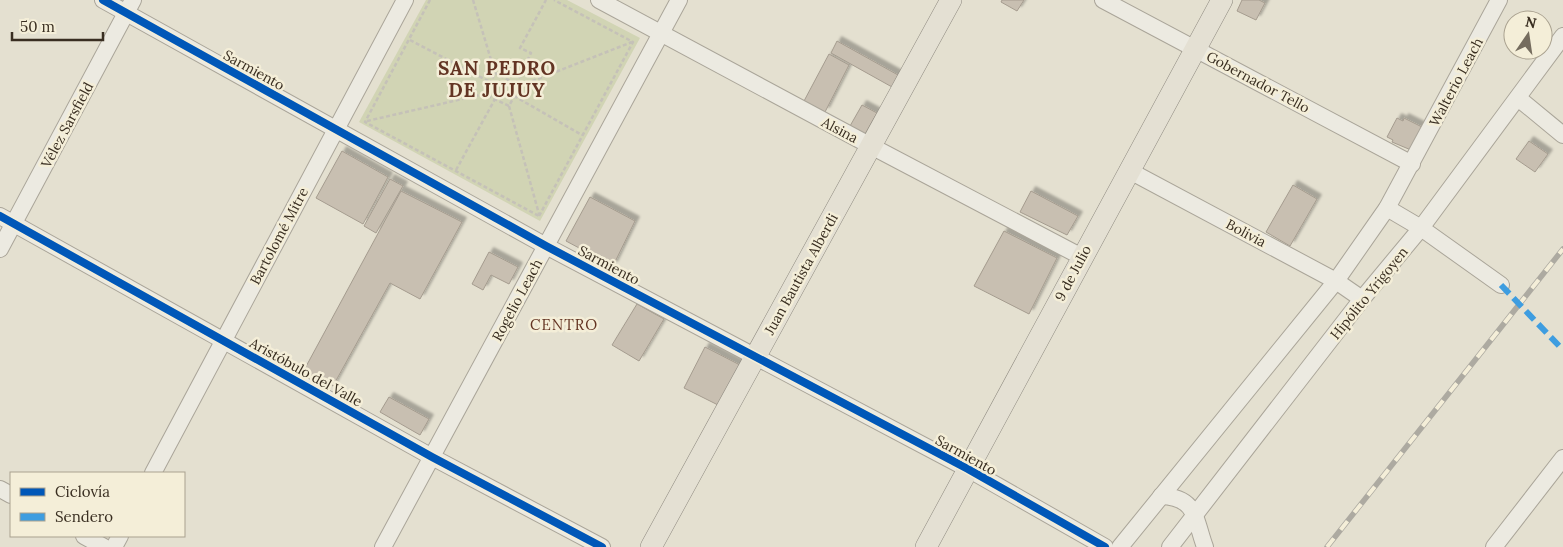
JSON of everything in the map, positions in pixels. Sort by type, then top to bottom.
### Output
[{"type":"main road","name":"Juan Bautista Alberdi","points":[[651,547],[950,0]]},
{"type":"main road","name":"9 de Julio","points":[[926,547],[1128,170],[1222,0]]},
{"type":"street","name":"Sarmiento","points":[[103,0],[130,6],[335,130],[546,246],[968,469],[1105,547]]},
{"type":"street","name":"Bartolomé Mitre","points":[[154,472],[405,0]]},
{"type":"street","name":"Alsina","points":[[599,0],[1082,257]]},
{"type":"street","name":"Rogelio Leach","points":[[383,547],[679,0]]},
{"type":"street","name":"Gobernador Tello","points":[[1104,0],[1412,164]]},
{"type":"street","name":"Walterio Leach","points":[[1412,164],[1499,0]]},
{"type":"street","name":"Vélez Sarsfield","points":[[0,249],[130,6]]},
{"type":"street","name":"Hipólito Yrigoyen","points":[[1170,547],[1362,299],[1421,228],[1563,36]]},
{"type":"street","points":[[1518,98],[1563,135]]},
{"type":"street","points":[[1120,547],[1336,281],[1387,208],[1412,164]]},
{"type":"street","name":"Bolivia","points":[[1128,170],[1336,281],[1362,299]]},
{"type":"street","points":[[1387,208],[1421,228],[1501,285]]},
{"type":"street","name":"Aristóbulo del Valle","points":[[0,216],[432,457],[602,547]]},
{"type":"street","points":[[1499,545],[1563,458]]},
{"type":"street","points":[[1161,496],[1180,499],[1190,505],[1195,514],[1205,547]]},
{"type":"street","points":[[86,537],[104,547]]},
{"type":"street","points":[[1190,547],[1195,547]]},
{"type":"path","points":[[365,122],[430,0]]},
{"type":"path","points":[[473,0],[495,73],[520,86]]},
{"type":"path","points":[[516,84],[531,53],[520,48],[546,0]]},
{"type":"path","points":[[554,0],[633,42]]},
{"type":"path","points":[[409,40],[490,82]]},
{"type":"path","points":[[539,216],[509,106],[514,96],[520,86],[633,42]]},
{"type":"path","points":[[539,216],[633,42]]},
{"type":"path","points":[[484,94],[495,73]]},
{"type":"path","points":[[365,122],[484,94],[509,106]]},
{"type":"path","points":[[514,96],[582,135]]},
{"type":"path","points":[[456,170],[495,99]]},
{"type":"path","points":[[365,122],[539,216]]},
{"type":"green space","points":[[426,0],[567,0],[640,38],[540,221],[359,122]]},
{"type":"building","points":[[1002,0],[1024,0],[1017,11],[1001,2]]},
{"type":"building","points":[[1242,0],[1259,0],[1265,3],[1256,20],[1237,11]]},
{"type":"building","points":[[837,41],[898,75],[892,87],[831,53]]},
{"type":"building","points":[[829,54],[849,65],[825,112],[804,101]]},
{"type":"building","points":[[862,105],[877,113],[865,134],[850,126]]},
{"type":"building","points":[[1397,118],[1403,121],[1404,118],[1422,127],[1411,150],[1392,142],[1393,140],[1387,137]]},
{"type":"building","points":[[1529,141],[1548,154],[1535,172],[1516,159]]},
{"type":"building","points":[[342,151],[388,177],[363,224],[316,198]]},
{"type":"building","points":[[390,179],[403,186],[376,233],[364,226]]},
{"type":"building","points":[[1293,185],[1317,199],[1290,246],[1266,232]]},
{"type":"building","points":[[401,191],[462,222],[420,299],[390,283],[333,386],[303,372]]},
{"type":"building","points":[[1031,191],[1078,216],[1067,235],[1020,212]]},
{"type":"building","points":[[590,197],[635,221],[613,266],[566,241]]},
{"type":"building","points":[[1004,231],[1057,258],[1029,314],[974,286]]},
{"type":"building","points":[[489,252],[518,267],[509,284],[491,275],[483,290],[472,284]]},
{"type":"building","points":[[637,304],[664,319],[639,361],[612,345]]},
{"type":"building","points":[[705,347],[740,365],[718,405],[684,388]]},
{"type":"building","points":[[389,397],[429,419],[420,435],[380,412]]},
{"type":"railway","points":[[1327,547],[1563,249]]},
{"type":"marked path","points":[[1501,285],[1563,350]]},
{"type":"cycle path","points":[[103,0],[546,246],[968,469],[1105,547]]},
{"type":"cycle path","points":[[0,216],[432,457],[602,547]]},
{"type":"district","name":"SAN PEDRO DE JUJUY","points":[[497,79]]},
{"type":"district","name":"CENTRO","points":[[564,324]]}]
